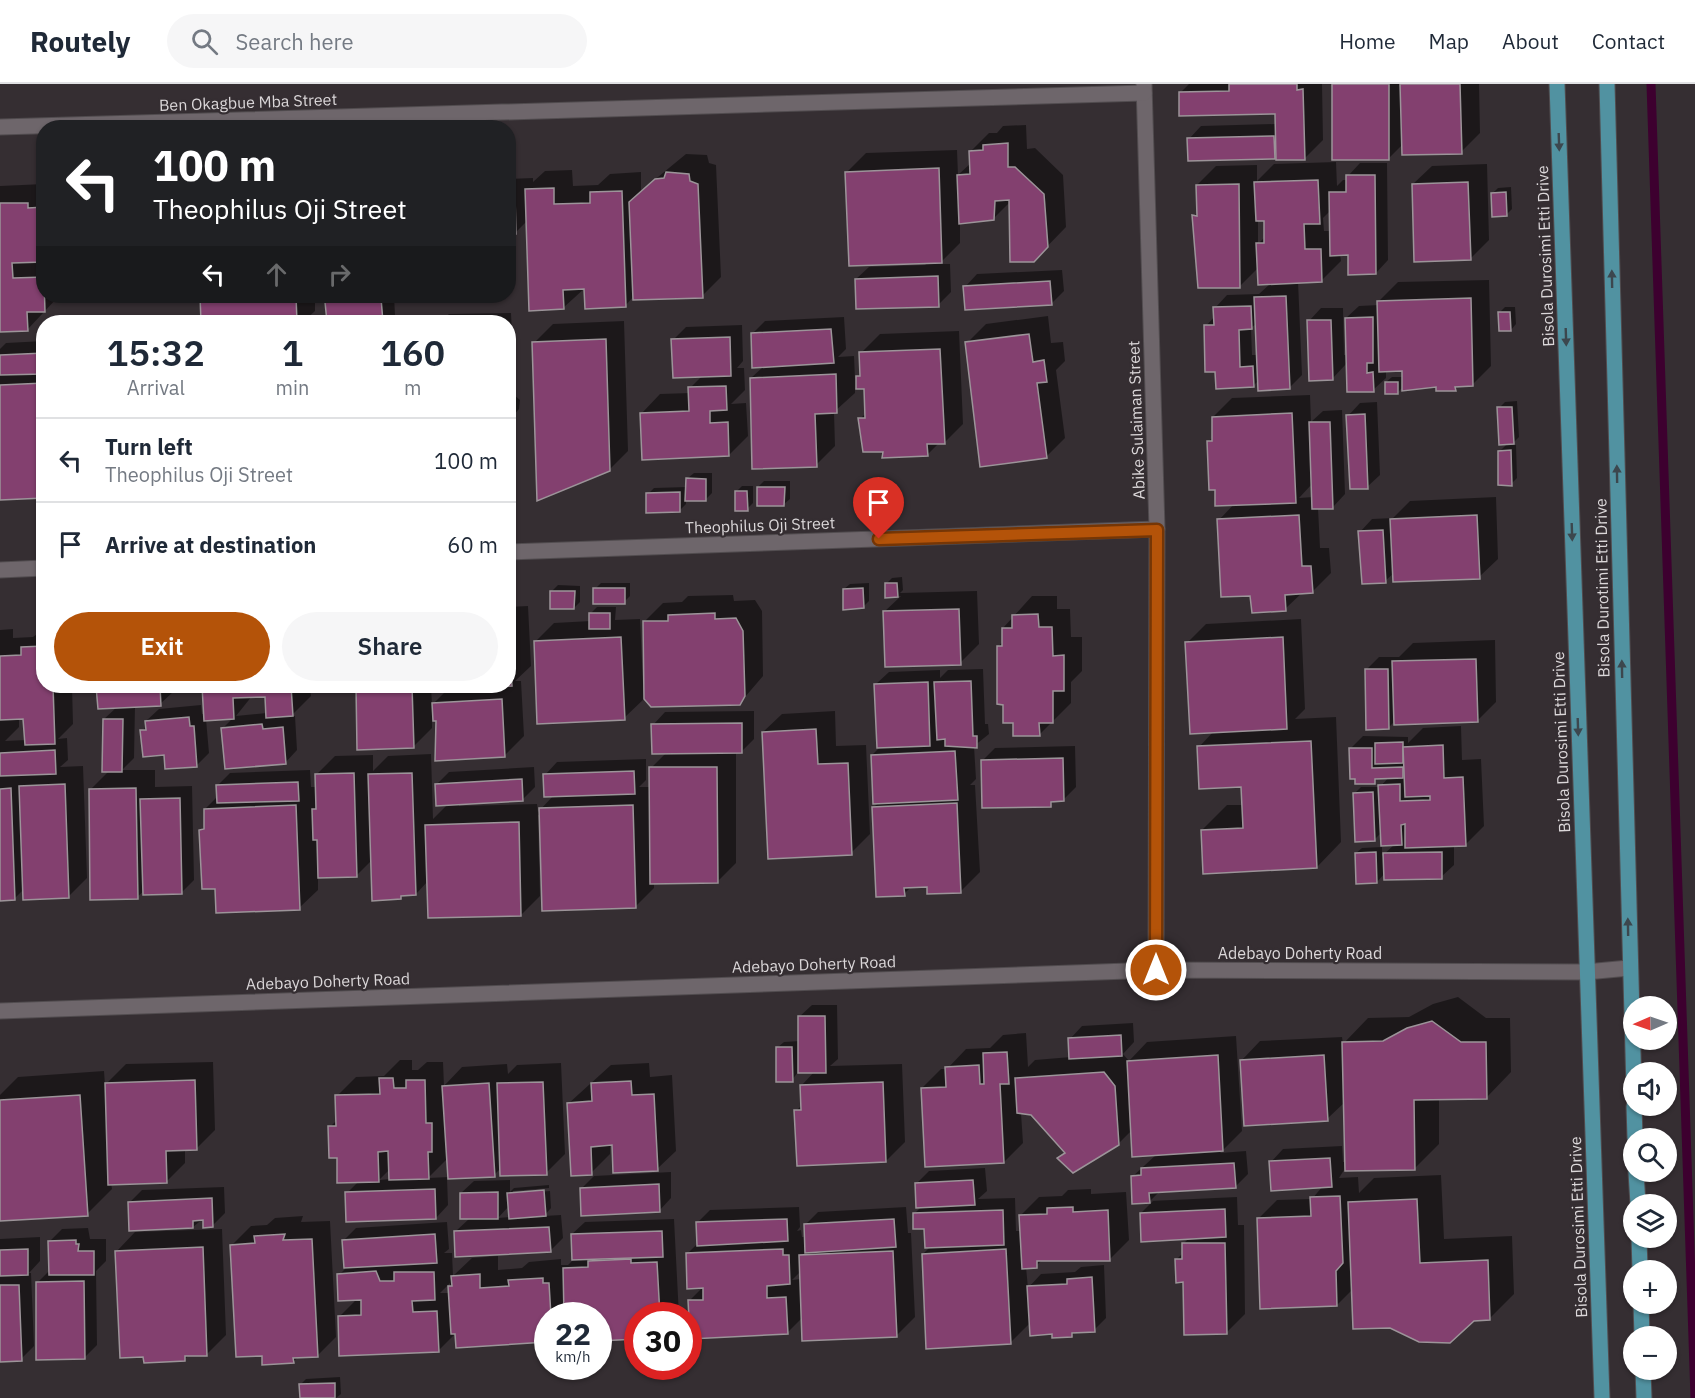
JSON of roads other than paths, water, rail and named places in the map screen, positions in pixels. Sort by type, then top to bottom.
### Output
[{"type":"main road","name":"Bisola Durosimi Etti Drive","points":[[1557,84],[1602,1398]]},
{"type":"main road","name":"Bisola Durotimi Etti Drive","points":[[1607,84],[1633,1062]]},
{"type":"main road","points":[[1643,1380],[1644,1398]]},
{"type":"street","name":"Ben Okagbue Mba Street","points":[[229,120],[1144,88]]},
{"type":"street","name":"Abike Sulaiman Street","points":[[1144,88],[1157,530],[1156,970]]},
{"type":"street","name":"Ben Okagbue Mba Street","points":[[0,128],[36,127]]},
{"type":"street","name":"Theophilus Oji Street","points":[[516,552],[1157,530]]},
{"type":"street","points":[[0,570],[36,568]]},
{"type":"street","name":"Adebayo Doherty Road","points":[[0,1011],[1156,970],[1586,972],[1629,968]]},
{"type":"waterway","points":[[1651,84],[1695,1398]]}]
